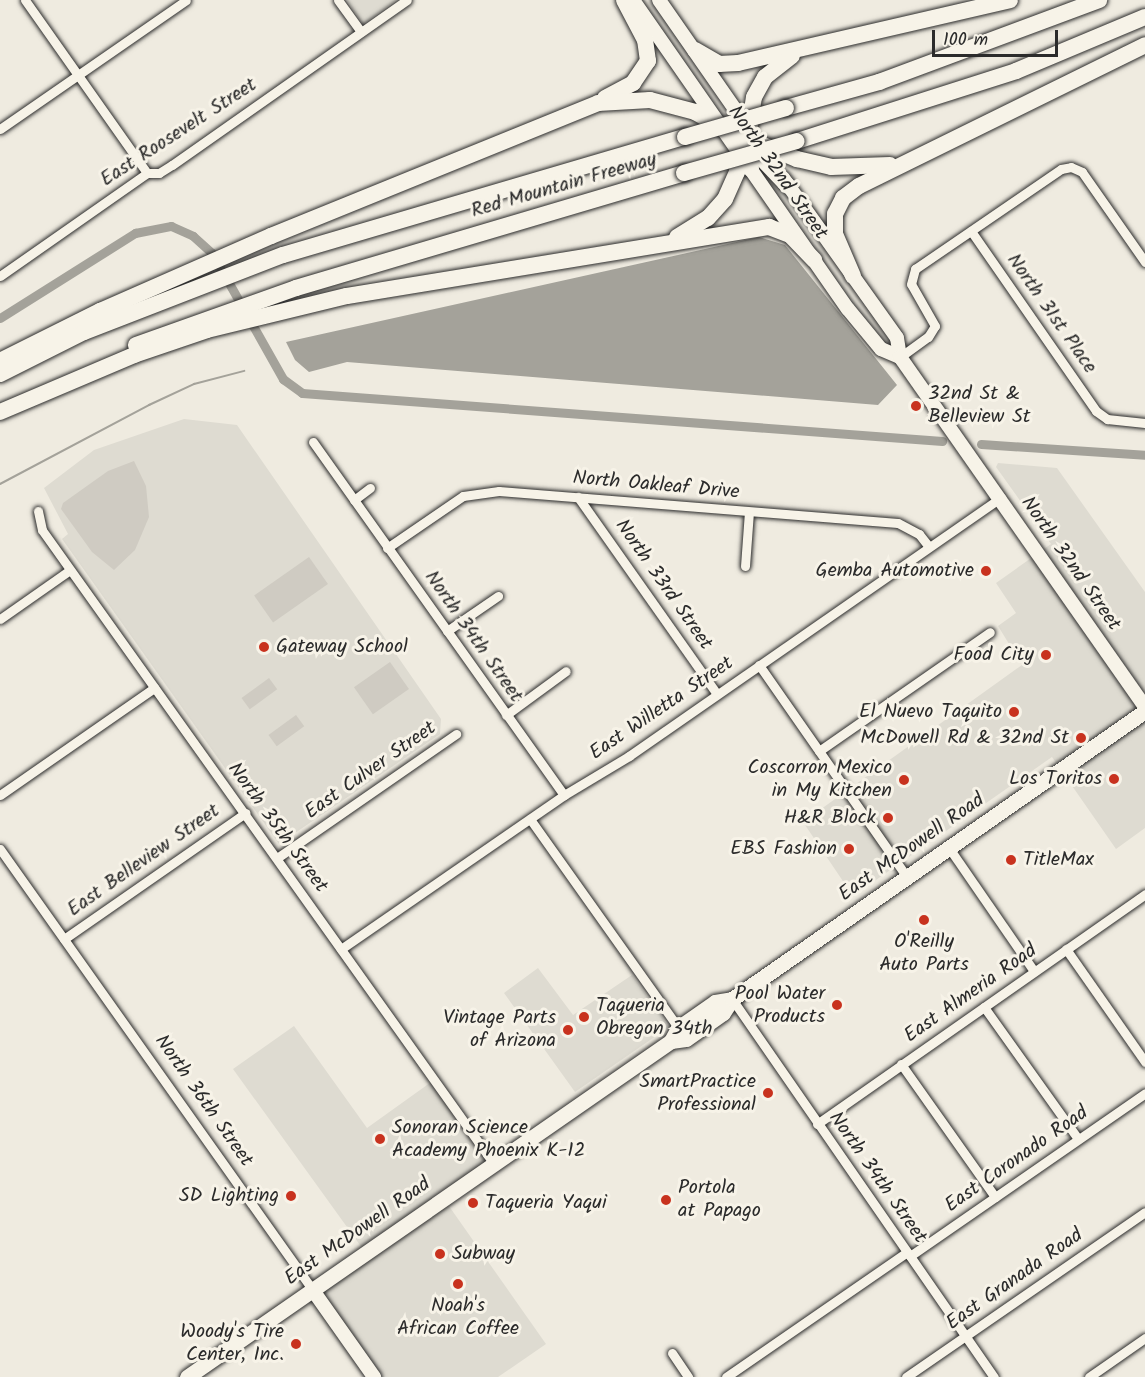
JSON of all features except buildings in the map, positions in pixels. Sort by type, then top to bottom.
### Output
[{"type":"highway","points":[[0,361],[181,284],[272,236],[598,103],[633,83],[648,62],[645,40],[624,0]]},
{"type":"highway","points":[[694,50],[726,64],[809,48],[1010,0]]},
{"type":"highway","name":"Red Mountain Freeway","points":[[0,374],[181,284],[887,79],[1099,0]]},
{"type":"highway","name":"Red Mountain Freeway","points":[[205,325],[296,288],[797,141],[1016,71],[1145,17]]},
{"type":"highway","points":[[853,276],[835,234],[838,204],[859,186],[1145,45]]},
{"type":"highway","points":[[656,243],[697,227],[717,210],[733,184],[747,137],[752,105],[765,77],[783,61],[809,48]]},
{"type":"highway","points":[[598,103],[650,100],[695,112],[812,164],[850,169],[886,166],[921,156]]},
{"type":"highway","points":[[703,101],[747,137],[788,186]]},
{"type":"highway","points":[[747,137],[751,169]]},
{"type":"highway","points":[[0,411],[205,325],[304,305],[656,243],[769,227],[790,235],[814,260]]},
{"type":"main road","name":"North 32nd Street","points":[[633,0],[720,124]]},
{"type":"main road","name":"North 32nd Street","points":[[659,0],[694,50],[747,137]]},
{"type":"main road","name":"North 32nd Street","points":[[751,169],[814,260],[881,349],[900,357]]},
{"type":"main road","name":"North 32nd Street","points":[[788,186],[897,338],[900,357],[1001,497],[1145,709]]},
{"type":"main road","name":"East McDowell Road","points":[[187,1377],[679,1036],[715,1002],[732,999],[1145,709]]},
{"type":"main road","name":"North 36th Street","points":[[312,1289],[374,1377]]},
{"type":"street","points":[[25,0],[147,173]]},
{"type":"street","points":[[0,129],[186,0]]},
{"type":"street","points":[[338,0],[361,32]]},
{"type":"street","name":"East Roosevelt Street","points":[[0,276],[147,173],[159,173],[172,165],[407,0]]},
{"type":"street","points":[[900,357],[928,337],[935,326],[911,284],[915,269],[1061,169],[1071,167],[1082,172],[1144,257]]},
{"type":"street","name":"North 31st Place","points":[[971,231],[1102,418],[1145,423]]},
{"type":"street","name":"North 34th Street","points":[[313,442],[564,795]]},
{"type":"street","points":[[354,500],[370,488]]},
{"type":"street","name":"North Oakleaf Drive","points":[[387,548],[463,496],[499,491],[898,523],[920,534],[929,547]]},
{"type":"street","name":"North 33rd Street","points":[[578,497],[717,694]]},
{"type":"street","name":"East Willetta Street","points":[[341,949],[564,795],[717,694],[1001,497]]},
{"type":"street","name":"North 35th Street","points":[[38,511],[42,530],[494,1164]]},
{"type":"street","points":[[745,566],[749,512]]},
{"type":"street","points":[[0,619],[70,570]]},
{"type":"street","points":[[447,631],[498,596]]},
{"type":"street","points":[[819,751],[990,632]]},
{"type":"street","points":[[759,665],[907,877]]},
{"type":"street","points":[[506,715],[566,671]]},
{"type":"street","points":[[0,795],[154,688]]},
{"type":"street","name":"East Culver Street","points":[[277,858],[456,735]]},
{"type":"street","name":"East Belleview Street","points":[[64,939],[245,813]]},
{"type":"street","points":[[530,819],[679,1036]]},
{"type":"street","points":[[949,848],[1034,972]]},
{"type":"street","name":"North 36th Street","points":[[0,849],[312,1289]]},
{"type":"street","name":"East Almeria Road","points":[[817,1124],[1145,894]]},
{"type":"street","points":[[1066,949],[1145,1062]]},
{"type":"street","name":"North 34th Street","points":[[732,999],[994,1377]]},
{"type":"street","points":[[984,1007],[1078,1139]]},
{"type":"street","points":[[901,1064],[995,1197]]},
{"type":"street","name":"East Coronado Road","points":[[726,1377],[995,1197],[1145,1093]]},
{"type":"street","name":"East Granada Road","points":[[906,1377],[1145,1212]]},
{"type":"street","points":[[1089,1377],[1145,1338]]},
{"type":"street","points":[[672,1353],[688,1377]]},
{"type":"shaded area","points":[[347,0],[396,0],[363,24]]},
{"type":"shaded area","points":[[759,237],[785,245],[897,385],[878,405],[347,362],[309,372],[295,360],[286,342]]},
{"type":"shaded area","name":"Gateway School","points":[[184,419],[237,425],[441,719],[440,734],[279,844],[62,539],[68,534],[44,488],[94,450]]},
{"type":"shaded area","points":[[134,461],[146,486],[149,517],[135,550],[114,570],[92,552],[61,509],[63,503],[108,471]]},
{"type":"shaded area","points":[[998,463],[1057,468],[1145,592],[1145,828],[1116,849],[1052,757],[853,896],[803,822],[1022,665],[998,626],[1016,613],[996,583],[1051,544],[996,467]]},
{"type":"shaded area","points":[[309,557],[328,584],[273,622],[254,595]]},
{"type":"shaded area","points":[[390,662],[409,689],[373,714],[354,687]]},
{"type":"shaded area","points":[[269,678],[277,689],[250,709],[241,698]]},
{"type":"shaded area","points":[[296,715],[304,726],[277,746],[268,735]]},
{"type":"shaded area","points":[[538,968],[573,1015],[632,975],[669,1027],[575,1092],[504,993]]},
{"type":"shaded area","points":[[294,1026],[367,1128],[434,1080],[494,1164],[444,1199],[546,1344],[498,1377],[374,1377],[312,1289],[365,1252],[233,1069]]},
{"type":"waterway","points":[[0,318],[135,233],[171,226],[193,236],[212,253],[283,379],[302,393],[942,441]]},
{"type":"waterway","points":[[0,484],[149,405],[194,384],[244,371]]},
{"type":"waterway","points":[[981,444],[1145,455]]},
{"type":"place","name":"32nd St & Belleview St","points":[[916,406]]},
{"type":"place","name":"Gemba Automotive","points":[[986,571]]},
{"type":"place","name":"Gateway School","points":[[264,647]]},
{"type":"place","name":"Food City","points":[[1046,655]]},
{"type":"place","name":"El Nuevo Taquito","points":[[1014,712]]},
{"type":"place","name":"McDowell Rd & 32nd St","points":[[1081,738]]},
{"type":"place","name":"Los Toritos","points":[[1114,779]]},
{"type":"place","name":"Coscorron Mexico in My Kitchen","points":[[904,780]]},
{"type":"place","name":"H&R Block","points":[[888,818]]},
{"type":"place","name":"EBS Fashion","points":[[849,849]]},
{"type":"place","name":"TitleMax","points":[[1011,860]]},
{"type":"place","name":"O'Reilly Auto Parts","points":[[924,920]]},
{"type":"place","name":"Pool Water Products","points":[[837,1005]]},
{"type":"place","name":"Taqueria Obregon 34th","points":[[584,1017]]},
{"type":"place","name":"Vintage Parts of Arizona","points":[[568,1030]]},
{"type":"place","name":"SmartPractice Professional","points":[[768,1093]]},
{"type":"place","name":"Sonoran Science Academy Phoenix K-12","points":[[380,1139]]},
{"type":"place","name":"SD Lighting","points":[[291,1196]]},
{"type":"place","name":"Portola at Papago","points":[[666,1200]]},
{"type":"place","name":"Taqueria Yaqui","points":[[473,1203]]},
{"type":"place","name":"Subway","points":[[440,1254]]},
{"type":"place","name":"Noah's African Coffee","points":[[458,1284]]},
{"type":"place","name":"Woody's Tire Center, Inc.","points":[[296,1344]]}]
